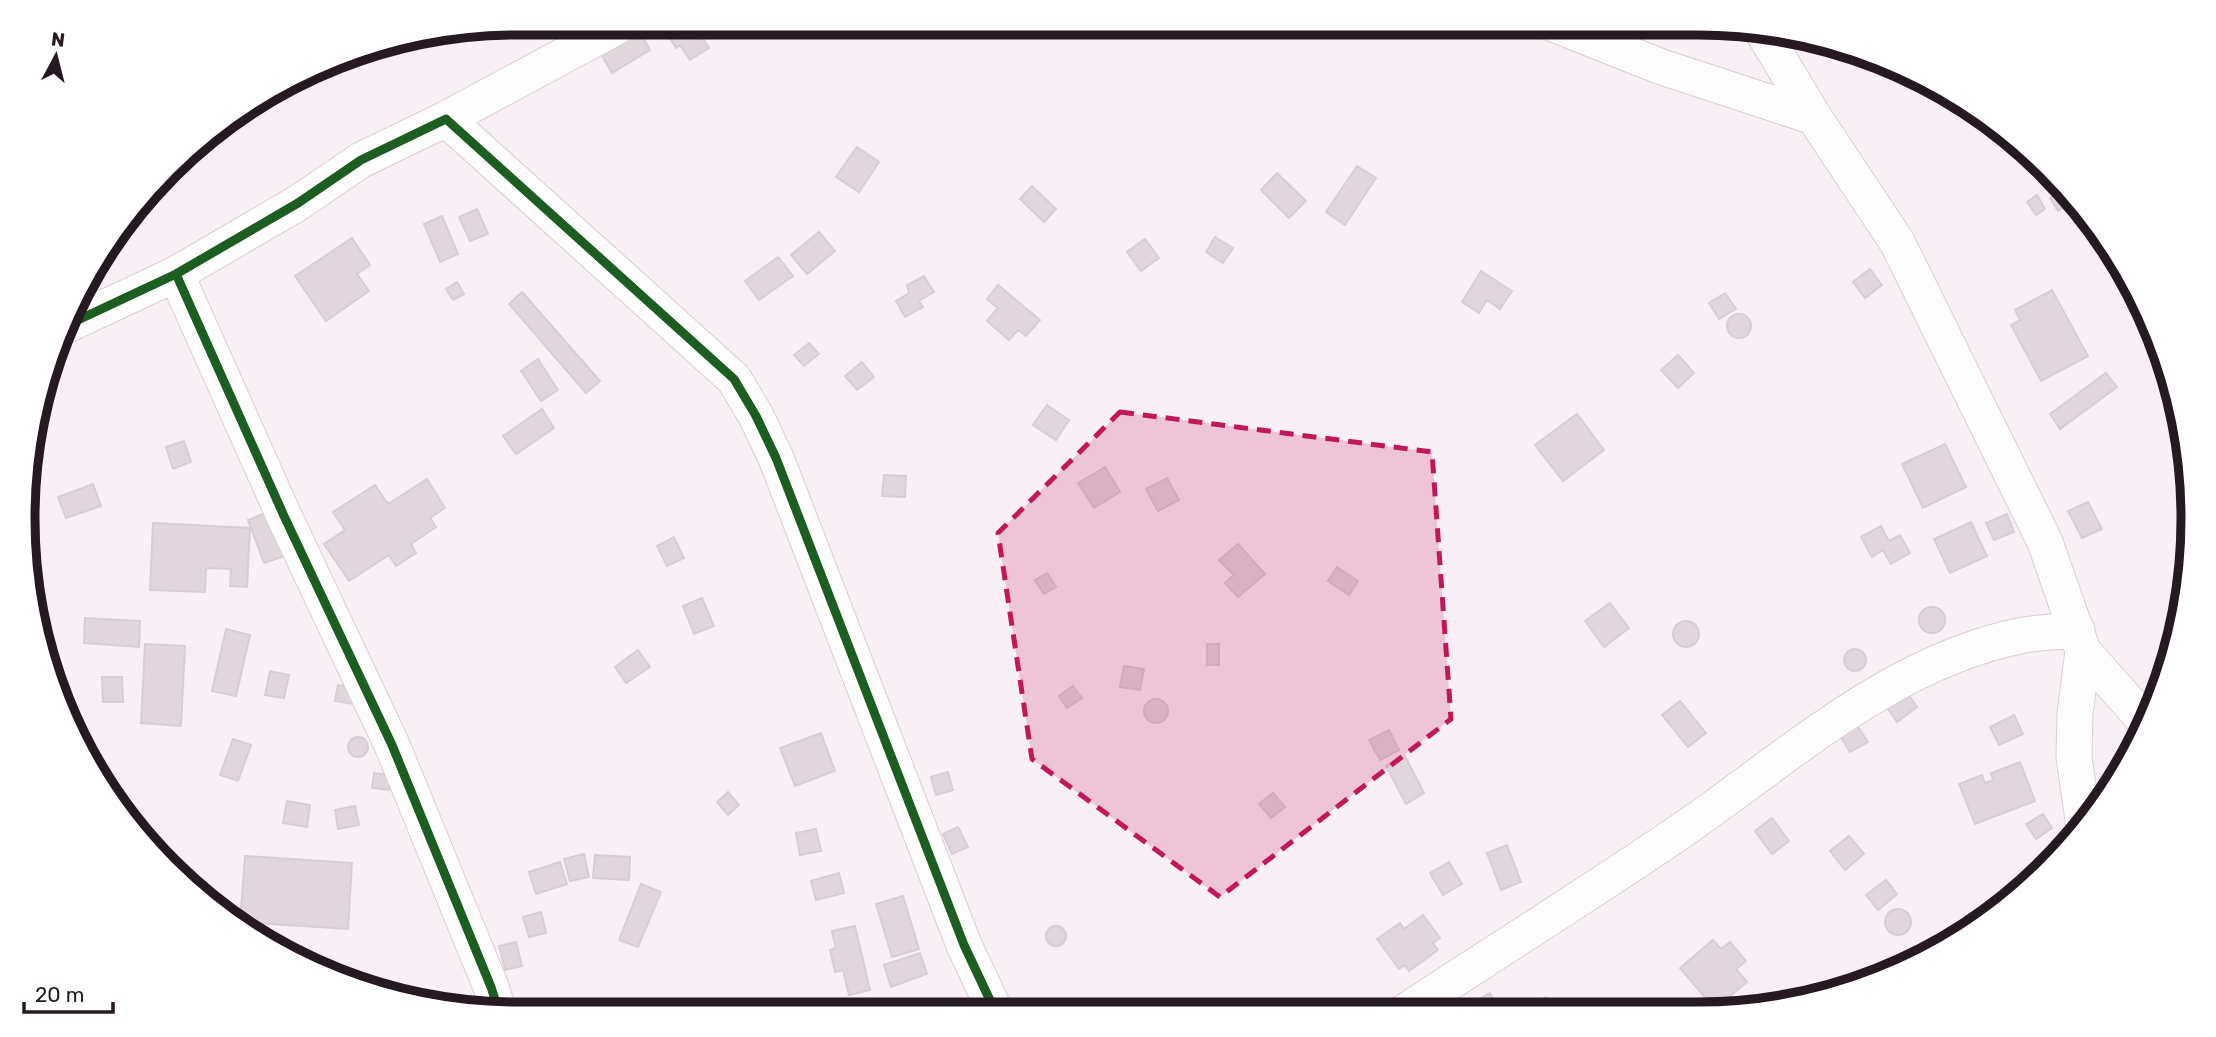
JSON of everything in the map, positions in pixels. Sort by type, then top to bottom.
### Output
[{"type":"street","points":[[78,320],[176,274],[298,203],[361,160],[446,119],[602,35]]},
{"type":"street","points":[[1581,35],[1660,66],[1814,117]]},
{"type":"street","points":[[1768,40],[1814,117],[1896,242],[2045,542],[2080,640],[2139,714]]},
{"type":"street","points":[[446,119],[734,379],[756,416],[775,458],[964,945],[991,1002]]},
{"type":"street","points":[[176,274],[284,516],[392,745],[496,1001]]},
{"type":"street","points":[[1420,1002],[1682,831],[1846,713],[1916,673],[1973,649],[2025,635],[2080,640]]},
{"type":"street","points":[[2080,640],[2074,757],[2082,812]]},
{"type":"highlighted area","points":[[1120,412],[1432,452],[1451,719],[1220,897],[1032,759],[998,533]]},
{"type":"building","points":[[635,35],[642,35],[650,50],[612,73],[601,54]]},
{"type":"building","points":[[668,35],[701,35],[709,48],[690,60],[680,45],[676,48]]},
{"type":"building","points":[[857,147],[879,162],[859,192],[836,177]]},
{"type":"building","points":[[1357,166],[1376,178],[1345,225],[1326,212]]},
{"type":"building","points":[[1277,173],[1306,201],[1289,218],[1261,190]]},
{"type":"building","points":[[1032,186],[1056,209],[1044,222],[1020,199]]},
{"type":"building","points":[[2037,195],[2045,209],[2036,215],[2027,202]]},
{"type":"building","points":[[2056,195],[2066,206],[2058,211],[2050,198]]},
{"type":"building","points":[[477,209],[488,234],[470,241],[459,217]]},
{"type":"building","points":[[442,216],[458,254],[440,262],[424,224]]},
{"type":"building","points":[[819,232],[835,251],[807,274],[791,255]]},
{"type":"building","points":[[1215,237],[1233,248],[1223,263],[1206,252]]},
{"type":"building","points":[[352,238],[370,265],[357,274],[369,291],[326,321],[295,276]]},
{"type":"building","points":[[1145,239],[1159,258],[1141,271],[1127,252]]},
{"type":"building","points":[[778,257],[793,276],[759,300],[745,281]]},
{"type":"building","points":[[1870,269],[1882,285],[1865,298],[1853,282]]},
{"type":"building","points":[[1481,271],[1512,291],[1500,309],[1487,300],[1479,313],[1462,302]]},
{"type":"building","points":[[924,276],[934,292],[919,301],[923,307],[905,317],[896,301],[909,293],[907,285]]},
{"type":"building","points":[[457,282],[464,294],[453,300],[446,289]]},
{"type":"building","points":[[998,285],[1040,320],[1026,336],[1018,330],[1009,340],[987,321],[998,308],[987,299]]},
{"type":"building","points":[[2052,290],[2088,356],[2041,381],[2011,325],[2020,320],[2015,310]]},
{"type":"building","points":[[522,292],[600,381],[586,393],[509,304]]},
{"type":"building","points":[[1725,293],[1736,309],[1719,319],[1709,303]]},
{"type":"building","points":[[1734,314],[1744,314],[1751,321],[1751,331],[1744,338],[1734,338],[1727,331],[1727,321]]},
{"type":"building","points":[[809,343],[819,354],[804,366],[794,355]]},
{"type":"building","points":[[1678,355],[1694,373],[1678,388],[1661,370]]},
{"type":"building","points":[[538,359],[558,390],[541,401],[521,371]]},
{"type":"building","points":[[862,362],[874,377],[857,390],[845,376]]},
{"type":"building","points":[[2106,373],[2117,387],[2060,429],[2050,414]]},
{"type":"building","points":[[1047,405],[1069,420],[1056,440],[1033,425]]},
{"type":"building","points":[[542,409],[554,428],[516,454],[503,436]]},
{"type":"building","points":[[1577,414],[1604,450],[1563,481],[1535,445]]},
{"type":"building","points":[[184,441],[191,462],[173,469],[166,447]]},
{"type":"building","points":[[1945,444],[1966,487],[1923,508],[1902,464]]},
{"type":"building","points":[[1105,467],[1120,492],[1094,508],[1078,483]]},
{"type":"building","points":[[884,475],[906,476],[905,497],[882,496]]},
{"type":"building","points":[[1167,478],[1179,500],[1158,511],[1146,489]]},
{"type":"building","points":[[427,479],[445,508],[430,518],[436,527],[411,544],[416,553],[396,566],[389,555],[349,581],[324,544],[345,530],[333,512],[375,485],[388,504]]},
{"type":"building","points":[[93,484],[101,506],[66,518],[58,497]]},
{"type":"building","points":[[2088,502],[2102,529],[2082,538],[2068,511]]},
{"type":"building","points":[[268,512],[285,556],[264,563],[248,520]]},
{"type":"building","points":[[2007,514],[2014,532],[1994,540],[1986,523]]},
{"type":"building","points":[[1971,522],[1987,556],[1950,573],[1934,539]]},
{"type":"building","points":[[153,523],[250,528],[247,587],[230,586],[231,569],[206,568],[205,592],[150,590]]},
{"type":"building","points":[[1881,526],[1889,541],[1900,535],[1910,553],[1891,564],[1883,550],[1872,557],[1861,537]]},
{"type":"building","points":[[674,537],[684,558],[667,566],[657,546]]},
{"type":"building","points":[[1238,544],[1265,574],[1238,597],[1225,583],[1234,575],[1219,560]]},
{"type":"building","points":[[1337,567],[1358,581],[1349,595],[1328,581]]},
{"type":"building","points":[[1047,573],[1056,587],[1044,594],[1035,580]]},
{"type":"building","points":[[702,598],[714,626],[694,634],[683,606]]},
{"type":"building","points":[[1610,603],[1629,628],[1604,647],[1585,621]]},
{"type":"building","points":[[1932,607],[1941,611],[1945,620],[1941,629],[1932,633],[1923,629],[1919,620],[1923,611]]},
{"type":"building","points":[[85,618],[140,621],[139,647],[84,643]]},
{"type":"building","points":[[1686,621],[1695,625],[1699,634],[1695,643],[1686,647],[1677,643],[1673,634],[1677,625]]},
{"type":"building","points":[[226,629],[250,635],[236,696],[212,691]]},
{"type":"building","points":[[145,644],[185,646],[181,726],[141,723]]},
{"type":"building","points":[[1207,644],[1219,644],[1219,665],[1207,665]]},
{"type":"building","points":[[1855,649],[1863,652],[1866,660],[1863,668],[1855,671],[1847,668],[1844,660],[1847,652]]},
{"type":"building","points":[[638,650],[650,667],[626,683],[615,667]]},
{"type":"building","points":[[1124,666],[1144,669],[1140,690],[1120,687]]},
{"type":"building","points":[[270,671],[289,675],[284,698],[265,695]]},
{"type":"building","points":[[102,677],[122,677],[123,702],[103,702]]},
{"type":"building","points":[[338,685],[357,688],[355,704],[335,701]]},
{"type":"building","points":[[1073,686],[1082,698],[1067,708],[1059,696]]},
{"type":"building","points":[[1905,690],[1917,707],[1897,722],[1885,704]]},
{"type":"building","points":[[1156,699],[1167,706],[1168,711],[1161,722],[1156,723],[1145,716],[1144,711],[1151,700]]},
{"type":"building","points":[[1680,701],[1706,733],[1688,747],[1662,715]]},
{"type":"building","points":[[2014,715],[2023,734],[1999,745],[1990,727]]},
{"type":"building","points":[[1856,724],[1868,742],[1850,752],[1839,734]]},
{"type":"building","points":[[1389,730],[1399,750],[1380,760],[1369,740]]},
{"type":"building","points":[[821,733],[835,771],[795,786],[780,748]]},
{"type":"building","points":[[358,737],[365,740],[368,747],[365,754],[358,757],[351,754],[348,747],[351,740]]},
{"type":"building","points":[[233,739],[251,745],[238,781],[220,775]]},
{"type":"building","points":[[1405,756],[1424,793],[1406,804],[1386,766]]},
{"type":"building","points":[[2020,762],[2035,801],[1975,824],[1959,784],[1982,775],[1985,783],[1993,780],[1991,773]]},
{"type":"building","points":[[948,772],[953,790],[936,795],[931,777]]},
{"type":"building","points":[[374,773],[390,775],[389,790],[372,788]]},
{"type":"building","points":[[728,792],[739,805],[728,815],[717,802]]},
{"type":"building","points":[[1273,793],[1285,807],[1271,818],[1259,804]]},
{"type":"building","points":[[287,801],[310,805],[307,827],[283,823]]},
{"type":"building","points":[[355,806],[359,825],[338,829],[335,810]]},
{"type":"building","points":[[2043,814],[2052,828],[2036,839],[2026,824]]},
{"type":"building","points":[[1772,818],[1789,841],[1772,854],[1755,831]]},
{"type":"building","points":[[958,827],[968,847],[952,854],[943,834]]},
{"type":"building","points":[[816,829],[821,851],[800,855],[796,833]]},
{"type":"building","points":[[1849,836],[1864,854],[1845,870],[1830,851]]},
{"type":"building","points":[[1507,845],[1521,882],[1501,890],[1487,853]]},
{"type":"building","points":[[584,854],[589,877],[570,881],[564,859]]},
{"type":"building","points":[[595,855],[630,857],[629,880],[593,878]]},
{"type":"building","points":[[245,856],[352,863],[348,929],[253,923],[241,914]]},
{"type":"building","points":[[560,862],[567,884],[536,894],[529,872]]},
{"type":"building","points":[[1449,862],[1462,884],[1443,895],[1430,873]]},
{"type":"building","points":[[839,873],[844,893],[816,900],[811,881]]},
{"type":"building","points":[[1886,880],[1897,894],[1878,910],[1866,895]]},
{"type":"building","points":[[641,884],[661,892],[638,947],[619,940]]},
{"type":"building","points":[[903,896],[919,949],[892,957],[876,904]]},
{"type":"building","points":[[1898,909],[1907,913],[1911,922],[1907,931],[1898,935],[1889,931],[1885,922],[1889,913]]},
{"type":"building","points":[[541,912],[546,933],[529,937],[523,917]]},
{"type":"building","points":[[1423,915],[1440,938],[1433,943],[1438,950],[1409,971],[1405,965],[1399,969],[1377,939],[1400,923],[1404,929]]},
{"type":"building","points":[[855,926],[870,990],[849,995],[843,970],[835,972],[830,950],[836,948],[832,931]]},
{"type":"building","points":[[1056,926],[1063,929],[1066,936],[1063,943],[1056,946],[1049,943],[1046,936],[1049,929]]},
{"type":"building","points":[[1713,940],[1721,949],[1730,942],[1746,961],[1736,969],[1747,982],[1724,1001],[1709,1002],[1680,968]]},
{"type":"building","points":[[516,942],[522,966],[505,970],[499,946]]},
{"type":"building","points":[[920,953],[927,974],[891,987],[884,965]]},
{"type":"building","points":[[1490,993],[1494,1002],[1474,1002]]},
{"type":"building","points":[[1546,997],[1548,1002],[1535,1002]]},
{"type":"cycle path","points":[[78,320],[176,274],[298,203],[361,160],[446,119],[734,379],[776,458],[964,945],[991,1002]]},
{"type":"cycle path","points":[[176,274],[284,516],[392,745],[496,1001]]}]
